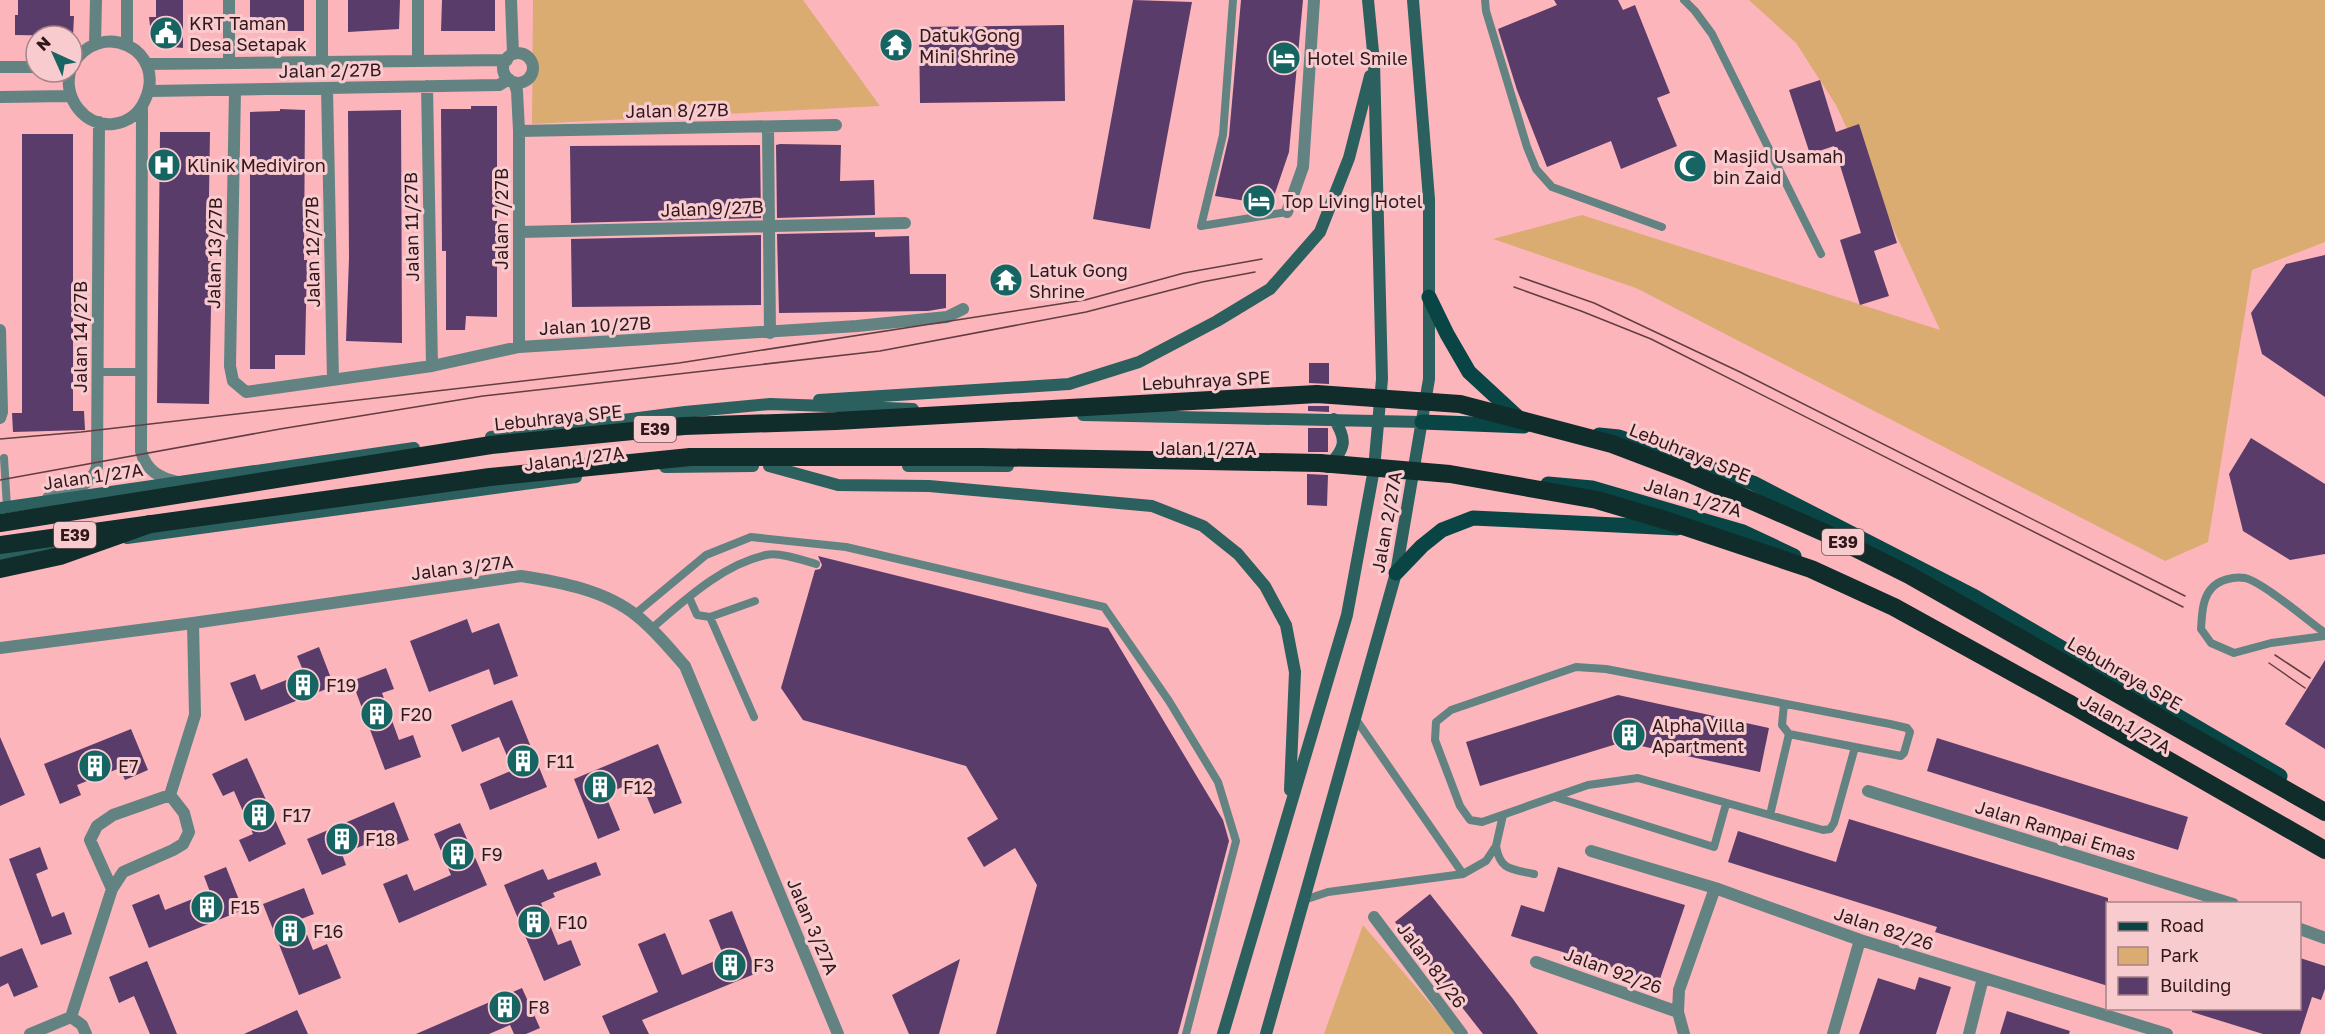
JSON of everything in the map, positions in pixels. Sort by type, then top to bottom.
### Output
[{"type":"highway","name":"Lebuhraya SPE","points":[[2,513],[491,445],[684,426],[836,421],[1317,394],[1460,404],[1612,444],[1686,472],[1823,532],[1909,575],[2325,812]]},
{"type":"highway","name":"E39","points":[[0,545],[489,477],[690,457],[981,457],[1308,463],[1450,474],[1597,500],[1811,568],[1894,607],[2011,670],[2325,850]]},
{"type":"highway","points":[[0,569],[60,556],[150,525]]},
{"type":"main road","name":"Jalan 2/27A","points":[[1222,1034],[1347,615],[1374,469],[1382,379],[1374,62],[1368,0]]},
{"type":"main road","name":"Jalan 2/27A","points":[[1266,1034],[1396,573],[1429,379],[1429,199],[1415,1]]},
{"type":"main road","points":[[770,404],[858,396],[1069,384],[1139,362],[1217,321],[1270,289],[1320,232],[1349,158],[1374,62]]},
{"type":"main road","points":[[1429,297],[1469,372],[1527,426]]},
{"type":"main road","name":"Jalan 1/27A","points":[[2,513],[26,505],[522,432],[770,404],[1134,417],[1379,420],[1527,426],[1619,437],[1753,483],[1975,597],[2325,803]]},
{"type":"main road","points":[[1327,468],[1342,449],[1344,441],[1342,431],[1334,419]]},
{"type":"main road","points":[[769,465],[838,485],[929,486],[1152,506],[1203,526],[1238,554],[1265,586],[1286,625],[1295,672],[1289,806]]},
{"type":"main road","name":"Jalan 1/27A","points":[[0,556],[655,467],[769,465],[1374,469],[1592,488],[1743,532],[1829,573],[2325,860]]},
{"type":"main road","points":[[1396,573],[1422,546],[1442,530],[1473,518],[1743,532]]},
{"type":"street","points":[[95,44],[96,0]]},
{"type":"street","points":[[127,0],[127,44]]},
{"type":"street","points":[[229,0],[229,63]]},
{"type":"street","points":[[322,0],[322,62]]},
{"type":"street","points":[[418,0],[418,61]]},
{"type":"street","points":[[511,0],[514,53],[503,68],[515,84],[531,76],[533,70],[530,58],[514,53]]},
{"type":"street","points":[[1287,212],[1302,167],[1310,86],[1314,0]]},
{"type":"street","points":[[84,51],[95,44],[105,42],[127,44],[146,64],[150,79],[150,91],[142,109],[141,451],[143,460],[154,474],[181,483]]},
{"type":"street","name":"Jalan 2/27B","points":[[146,64],[418,61],[514,53]]},
{"type":"street","points":[[0,67],[24,67]]},
{"type":"street","points":[[68,84],[70,96],[76,108],[87,117],[99,122],[111,124],[123,122],[142,109]]},
{"type":"street","name":"Jalan 2/27B","points":[[150,91],[515,84]]},
{"type":"street","name":"Jalan 7/27B","points":[[515,84],[519,131],[519,347]]},
{"type":"street","name":"Jalan 11/27B","points":[[427,86],[432,366]]},
{"type":"street","name":"Jalan 12/27B","points":[[327,88],[333,380]]},
{"type":"street","name":"Jalan 13/27B","points":[[233,381],[230,366],[235,90]]},
{"type":"street","points":[[0,97],[70,96]]},
{"type":"street","name":"Jalan 14/27B","points":[[26,505],[86,484],[94,477],[98,467],[99,122]]},
{"type":"street","name":"Jalan 8/27B","points":[[519,131],[836,125]]},
{"type":"street","points":[[768,127],[770,333]]},
{"type":"street","name":"Jalan 9/27B","points":[[520,232],[905,223]]},
{"type":"street","name":"Jalan 10/27B","points":[[233,381],[246,392],[432,366],[519,347],[770,333],[947,317],[963,309]]},
{"type":"street","points":[[0,330],[2,412],[0,418]]},
{"type":"street","name":"Jalan 3/27A","points":[[0,648],[520,576],[561,582],[602,597],[635,614],[652,628],[685,666],[838,1034]]},
{"type":"street","points":[[170,795],[195,715],[193,623]]},
{"type":"street","name":"Jalan Rampai Emas","points":[[1868,791],[2230,902]]},
{"type":"street","points":[[112,889],[90,840],[97,826],[113,815],[170,795]]},
{"type":"street","points":[[30,1034],[71,1017],[112,889],[123,872],[183,844],[189,832],[184,813],[170,795]]},
{"type":"street","name":"Jalan 82/26","points":[[1592,851],[1715,888],[1860,940],[2167,1034]]},
{"type":"street","points":[[1683,1034],[1678,1012],[1679,990],[1715,888]]},
{"type":"street","name":"Jalan 81/26","points":[[1374,917],[1462,1034]]},
{"type":"street","points":[[2301,929],[2325,938]]},
{"type":"street","points":[[1833,1034],[1860,940]]},
{"type":"street","name":"Jalan 92/26","points":[[1536,962],[1678,1012]]},
{"type":"street","points":[[1970,1034],[1983,978]]},
{"type":"street","points":[[71,1017],[82,1025],[86,1034]]},
{"type":"lane","points":[[1233,0],[1223,135],[1201,226],[1287,212]]},
{"type":"lane","points":[[1485,0],[1486,11],[1520,125],[1536,169],[1552,187],[1662,227]]},
{"type":"lane","points":[[1684,0],[1712,34],[1821,254]]},
{"type":"lane","points":[[98,372],[141,372]]},
{"type":"lane","points":[[2,513],[4,458]]},
{"type":"lane","points":[[635,614],[706,555],[751,537],[846,547],[1104,607],[1169,701],[1218,782],[1236,841],[1186,1034]]},
{"type":"lane","points":[[652,628],[689,597],[728,570],[767,555],[816,564]]},
{"type":"lane","points":[[2245,578],[2269,592],[2325,635],[2271,643],[2234,654],[2211,643],[2201,629],[2204,606],[2211,589],[2226,579],[2245,578]]},
{"type":"lane","points":[[689,597],[698,615],[710,617],[755,601]]},
{"type":"lane","points":[[710,617],[754,717]]},
{"type":"lane","points":[[1784,704],[1782,725],[1789,734],[1901,756],[1904,753],[1910,730],[1784,704],[1606,669],[1576,667],[1451,711],[1436,722],[1435,740],[1460,806],[1470,820],[1482,822],[1588,785],[1638,778],[1823,830],[1830,830],[1834,823],[1855,747]]},
{"type":"lane","points":[[1355,718],[1463,874]]},
{"type":"lane","points":[[1770,815],[1789,734]]},
{"type":"lane","points":[[1555,797],[1714,847],[1726,804]]},
{"type":"lane","points":[[1503,815],[1496,846],[1498,860],[1506,867],[1534,874]]},
{"type":"lane","points":[[1304,900],[1328,892],[1463,874],[1486,861],[1496,846]]},
{"type":"green space","points":[[533,0],[803,0],[880,106],[532,124]]},
{"type":"green space","points":[[1749,0],[2325,0],[2325,242],[2252,270],[2208,542],[2165,561],[1636,288],[1493,239],[1582,215],[1940,330],[1836,105],[1796,43]]},
{"type":"green space","points":[[1363,925],[1456,1034],[1324,1034]]},
{"type":"building","points":[[18,0],[70,0],[70,16],[74,16],[74,24],[24,24],[24,35],[15,35],[15,15],[18,15]]},
{"type":"building","name":"KRT Taman Desa Setapak","points":[[156,0],[183,0],[183,48],[163,46],[151,34],[149,17],[156,17]]},
{"type":"building","points":[[250,0],[304,0],[304,31],[250,31]]},
{"type":"building","points":[[348,0],[400,0],[399,29],[348,32]]},
{"type":"building","points":[[442,0],[495,0],[495,31],[441,31]]},
{"type":"building","points":[[1133,0],[1192,2],[1150,229],[1093,219]]},
{"type":"building","points":[[1241,0],[1303,0],[1289,152],[1271,205],[1215,196],[1229,136]]},
{"type":"building","points":[[1554,0],[1618,0],[1623,10],[1635,5],[1670,93],[1657,98],[1677,146],[1621,169],[1611,141],[1547,167],[1517,90],[1498,29],[1557,5]]},
{"type":"building","points":[[1064,25],[1065,101],[920,103],[919,27]]},
{"type":"building","points":[[1820,80],[1836,132],[1859,124],[1897,243],[1874,251],[1889,296],[1860,305],[1840,240],[1861,233],[1834,146],[1810,154],[1789,90]]},
{"type":"building","points":[[471,106],[497,106],[497,317],[466,316],[465,330],[446,330],[446,251],[442,251],[441,109],[471,109]]},
{"type":"building","points":[[280,109],[305,110],[304,260],[307,260],[305,355],[275,355],[275,369],[250,369],[250,112],[280,111]]},
{"type":"building","points":[[401,110],[402,343],[346,341],[349,258],[348,111]]},
{"type":"building","points":[[160,132],[210,132],[208,261],[212,261],[209,404],[157,403]]},
{"type":"building","points":[[22,134],[73,134],[73,411],[84,411],[85,430],[13,432],[12,413],[22,413]]},
{"type":"building","points":[[760,145],[761,218],[571,223],[570,146]]},
{"type":"building","points":[[776,145],[841,145],[840,181],[874,180],[875,215],[777,218]]},
{"type":"building","points":[[875,232],[875,237],[909,236],[910,274],[946,274],[946,308],[928,311],[779,313],[777,234]]},
{"type":"building","points":[[761,235],[761,305],[572,307],[571,239]]},
{"type":"building","points":[[2325,255],[2325,397],[2262,354],[2251,313],[2286,264]]},
{"type":"building","points":[[1309,363],[1329,363],[1329,384],[1309,383]]},
{"type":"building","points":[[1308,406],[1329,406],[1329,412],[1308,411]]},
{"type":"building","points":[[1308,428],[1328,428],[1328,452],[1308,452]]},
{"type":"building","points":[[2251,438],[2325,484],[2325,554],[2290,560],[2243,531],[2229,474]]},
{"type":"building","points":[[1307,474],[1328,475],[1327,506],[1307,505]]},
{"type":"building","points":[[818,556],[1108,628],[1223,820],[1229,841],[1178,1034],[996,1034],[1037,885],[1015,848],[984,867],[967,838],[998,819],[966,766],[803,720],[781,688],[815,570],[820,569],[822,565]]},
{"type":"building","points":[[467,619],[472,633],[499,623],[518,676],[494,685],[489,669],[429,692],[410,641]]},
{"type":"building","name":"F19","points":[[319,647],[334,686],[245,721],[230,683],[255,674],[261,690],[304,673],[297,656]]},
{"type":"building","points":[[2325,660],[2325,749],[2285,724]]},
{"type":"building","name":"F20","points":[[386,668],[394,689],[382,693],[399,740],[413,735],[421,757],[385,770],[352,681]]},
{"type":"building","name":"Alpha Villa Apartment","points":[[1618,695],[1769,728],[1760,772],[1623,742],[1480,786],[1466,742]]},
{"type":"building","name":"F11","points":[[512,700],[547,787],[490,810],[480,784],[513,770],[499,737],[462,752],[451,725]]},
{"type":"building","name":"E7","points":[[131,729],[148,770],[125,780],[120,768],[77,785],[81,795],[60,804],[44,764]]},
{"type":"building","points":[[0,737],[25,795],[0,806]]},
{"type":"building","points":[[1937,738],[2188,817],[2178,850],[1927,771]]},
{"type":"building","name":"F12","points":[[658,744],[682,803],[654,814],[640,780],[605,794],[620,830],[598,839],[574,779]]},
{"type":"building","name":"F17","points":[[247,758],[286,844],[249,862],[239,840],[253,834],[234,791],[223,796],[212,774]]},
{"type":"building","name":"F18","points":[[394,802],[409,840],[386,849],[381,838],[342,854],[346,865],[322,875],[307,839]]},
{"type":"building","points":[[1849,819],[2108,898],[2106,902],[2106,985],[1935,932],[1937,927],[1728,862],[1738,831],[1836,862]]},
{"type":"building","name":"F9","points":[[460,823],[487,885],[399,923],[383,884],[407,874],[414,891],[451,875],[434,834]]},
{"type":"building","points":[[40,847],[48,869],[36,874],[52,917],[64,912],[72,934],[41,945],[9,859]]},
{"type":"building","name":"F10","points":[[596,862],[601,875],[553,893],[555,897],[541,903],[558,945],[571,940],[581,965],[544,981],[504,885],[543,869],[548,880]]},
{"type":"building","name":"F15","points":[[226,867],[243,910],[149,948],[132,905],[159,894],[165,910],[210,892],[204,876]]},
{"type":"building","points":[[1558,867],[1685,905],[1659,982],[1511,936],[1521,905],[1544,912]]},
{"type":"building","name":"F16","points":[[304,888],[314,914],[301,919],[313,950],[327,944],[341,978],[299,995],[263,904]]},
{"type":"building","points":[[1430,894],[1538,1034],[1483,1034],[1395,922]]},
{"type":"building","name":"F3","points":[[732,911],[757,973],[642,1020],[649,1034],[610,1034],[602,1016],[658,992],[638,944],[665,933],[682,975],[724,957],[709,920]]},
{"type":"building","points":[[22,948],[38,987],[14,997],[8,983],[0,987],[0,957]]},
{"type":"building","points":[[2301,958],[2325,966],[2325,989],[2321,1000],[2312,997],[2300,1034],[2263,1034],[2192,1012],[2192,1010],[2301,1010]]},
{"type":"building","points":[[960,959],[939,1034],[909,1034],[892,995]]},
{"type":"building","points":[[147,961],[177,1034],[150,1034],[134,996],[119,1003],[109,977]]},
{"type":"building","points":[[1919,977],[1951,987],[1936,1034],[1859,1034],[1878,978],[1915,990]]},
{"type":"building","name":"F8","points":[[522,988],[540,1028],[526,1034],[514,1034],[510,1025],[489,1034],[416,1034]]},
{"type":"building","points":[[297,1010],[308,1034],[244,1034]]},
{"type":"building","points":[[2007,1011],[2070,1031],[2069,1034],[2000,1034]]},
{"type":"tram line","points":[[0,439],[81,432],[679,363],[1085,300],[1184,273],[1262,259]]},
{"type":"tram line","points":[[0,480],[280,429],[483,396],[880,351],[1086,312],[1202,282],[1255,272]]},
{"type":"tram line","points":[[1520,277],[1594,303],[1740,372],[2185,596]]},
{"type":"tram line","points":[[1514,287],[1651,339],[2183,607]]},
{"type":"tram line","points":[[2275,655],[2310,678]]},
{"type":"tram line","points":[[2269,663],[2305,688]]},
{"type":"place","name":"KRT Taman Desa Setapak","points":[[166,33]]},
{"type":"place","name":"Datuk Gong Mini Shrine","points":[[896,45]]},
{"type":"place","name":"Hotel Smile","points":[[1284,58]]},
{"type":"place","name":"Klinik Mediviron","points":[[164,165]]},
{"type":"place","name":"Masjid Usamah bin Zaid","points":[[1690,166]]},
{"type":"place","name":"Top Living Hotel","points":[[1259,201]]},
{"type":"place","name":"Latuk Gong Shrine","points":[[1006,280]]},
{"type":"place","name":"F19","points":[[303,685]]},
{"type":"place","name":"F20","points":[[377,714]]},
{"type":"place","name":"Alpha Villa Apartment","points":[[1629,735]]},
{"type":"place","name":"F11","points":[[523,761]]},
{"type":"place","name":"E7","points":[[95,766]]},
{"type":"place","name":"F12","points":[[600,787]]},
{"type":"place","name":"F17","points":[[259,815]]},
{"type":"place","name":"F18","points":[[342,839]]},
{"type":"place","name":"F9","points":[[458,854]]},
{"type":"place","name":"F15","points":[[207,907]]},
{"type":"place","name":"F10","points":[[534,922]]},
{"type":"place","name":"F16","points":[[290,931]]},
{"type":"place","name":"F3","points":[[730,965]]},
{"type":"place","name":"F8","points":[[505,1007]]}]
